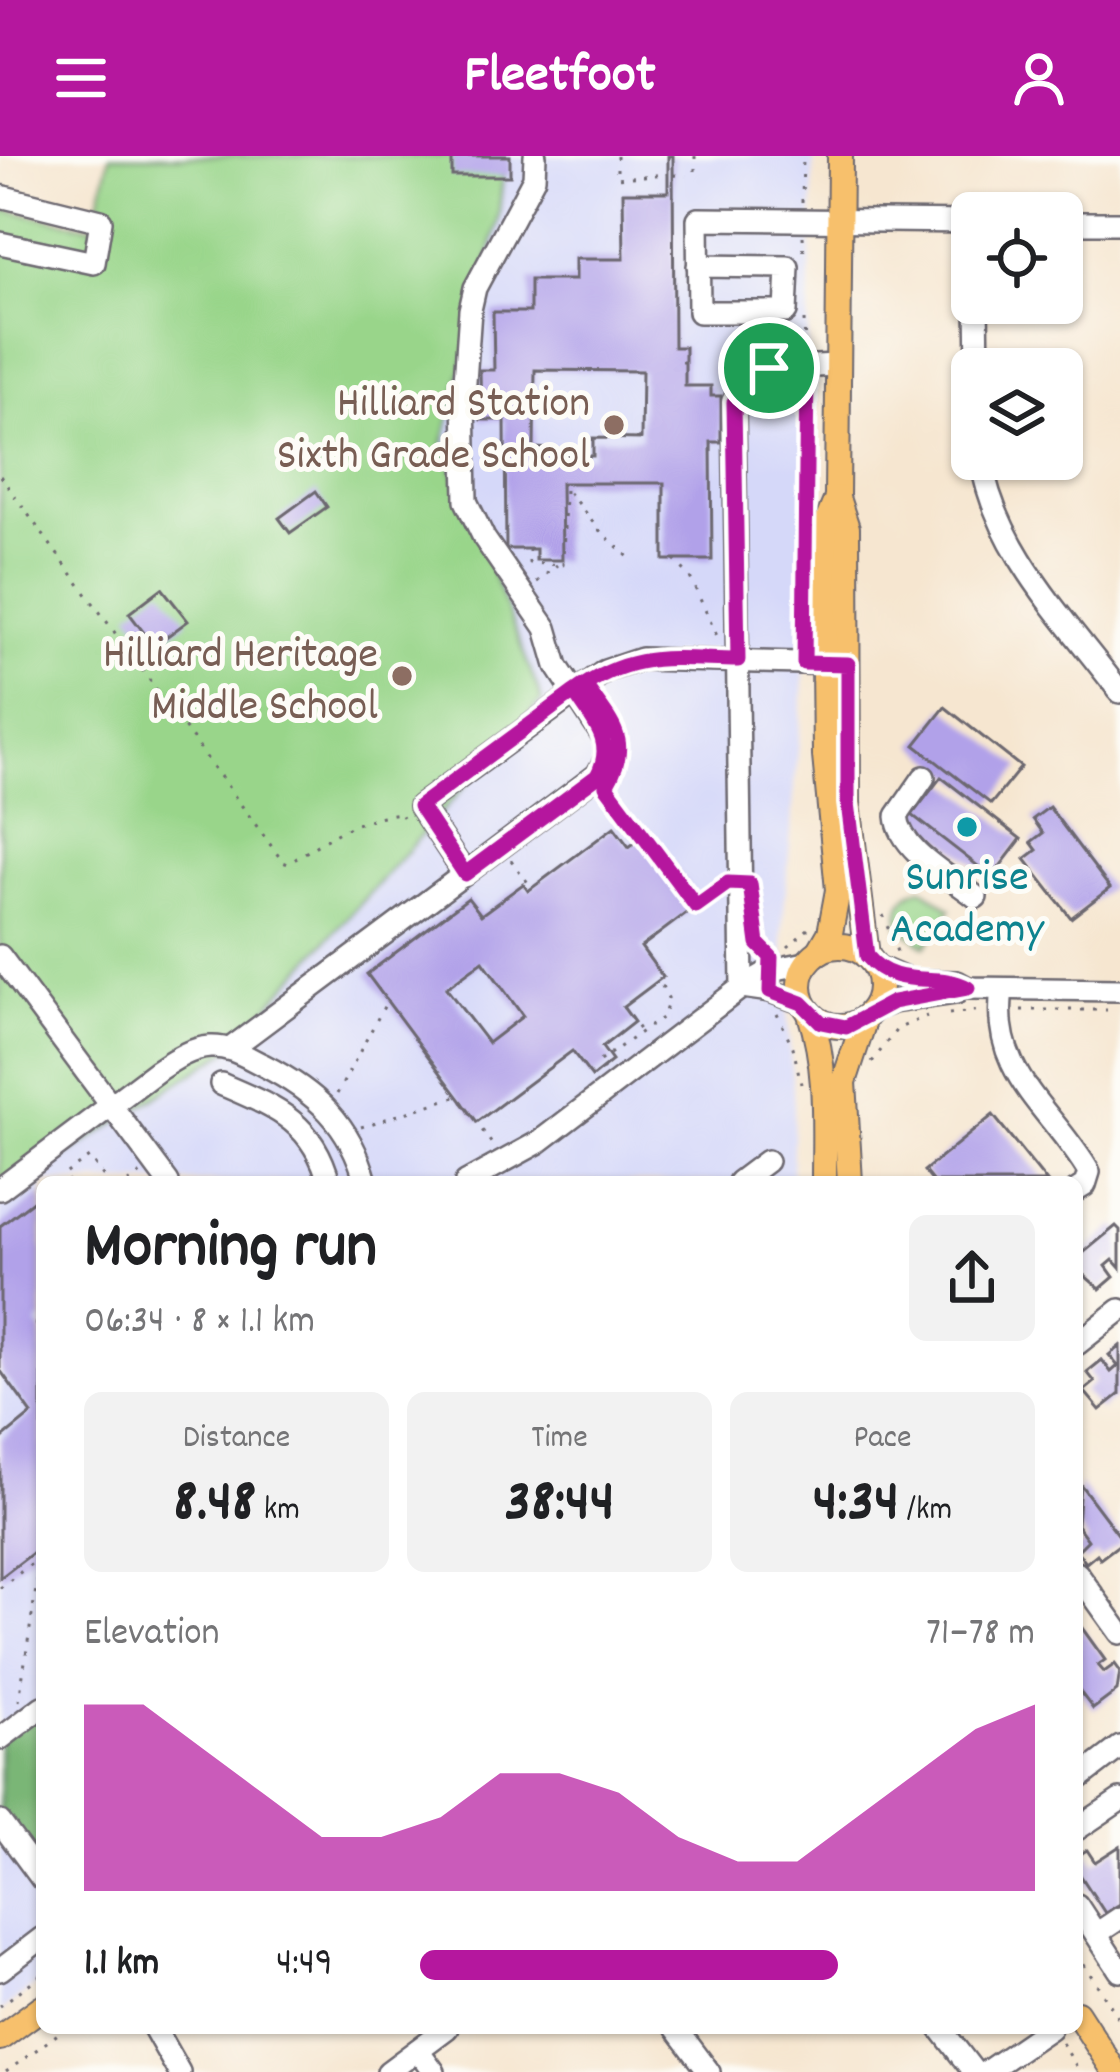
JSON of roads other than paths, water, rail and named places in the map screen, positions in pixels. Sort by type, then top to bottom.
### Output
[{"type":"main road","points":[[840,156],[837,498],[825,527],[848,803],[881,960],[880,992],[844,1082],[850,1176]]},
{"type":"main road","points":[[824,1176],[821,1062],[799,989],[830,933],[838,890],[825,755],[836,664]]},
{"type":"main road","points":[[813,957],[842,946],[881,960]]},
{"type":"main road","points":[[807,1009],[833,1027],[846,1027],[869,1013]]},
{"type":"main road","points":[[0,2038],[36,2011]]},
{"type":"main road","points":[[1083,2022],[1115,2072]]},
{"type":"street","points":[[230,1048],[597,776],[606,759],[606,741],[557,666],[545,628],[484,538],[466,501],[464,396],[470,310],[476,288],[534,178],[535,156]]},
{"type":"street","points":[[0,196],[101,220],[94,263],[0,243]]},
{"type":"street","points":[[698,266],[788,267],[786,312],[699,312],[698,266],[698,219],[951,222]]},
{"type":"street","points":[[1083,223],[1120,223]]},
{"type":"street","points":[[768,312],[769,368]]},
{"type":"street","points":[[742,987],[730,660],[734,402],[745,378],[769,368],[838,365]]},
{"type":"street","points":[[984,480],[1006,537],[1120,692]]},
{"type":"street","points":[[465,874],[420,806],[605,671],[641,659],[836,664]]},
{"type":"street","points":[[924,777],[897,816],[898,828],[906,842],[976,897]]},
{"type":"street","points":[[0,956],[164,1176]]},
{"type":"street","points":[[477,1176],[539,1142],[742,987],[770,981],[813,957]]},
{"type":"street","points":[[881,960],[910,980],[957,982],[1001,1000],[1120,990]]},
{"type":"street","points":[[770,981],[807,1009]]},
{"type":"street","points":[[869,1013],[968,988]]},
{"type":"street","points":[[1001,1000],[1003,1046],[1013,1071],[1089,1172],[1083,1187]]},
{"type":"street","points":[[0,1189],[178,1057],[206,1047],[230,1048],[318,1096],[356,1139],[365,1176]]},
{"type":"street","points":[[273,1106],[285,1076]]},
{"type":"street","points":[[221,1084],[273,1106],[303,1128],[327,1176],[356,1139]]},
{"type":"street","points":[[747,1176],[767,1161]]},
{"type":"street","points":[[1083,1339],[1120,1310]]},
{"type":"street","points":[[1083,1581],[1120,1633]]},
{"type":"street","points":[[0,1739],[36,1712]]},
{"type":"street","points":[[1083,1775],[1120,1747]]},
{"type":"street","points":[[1083,1825],[1120,1800]]},
{"type":"street","points":[[0,1822],[36,1871]]},
{"type":"street","points":[[1083,1914],[1120,1971]]},
{"type":"street","points":[[1096,1934],[1120,1918]]},
{"type":"street","points":[[0,1970],[36,1943]]},
{"type":"street","points":[[157,2034],[179,2072]]},
{"type":"street","points":[[388,2072],[439,2034]]},
{"type":"street","points":[[680,2034],[709,2072]]},
{"type":"street","points":[[945,2034],[974,2072]]},
{"type":"street","points":[[986,2072],[1058,2037]]},
{"type":"street","points":[[418,2050],[434,2072]]},
{"type":"place","name":"Hilliard Station Sixth Grade School","points":[[614,425]]},
{"type":"place","name":"Hilliard Heritage Middle School","points":[[402,676]]},
{"type":"place","name":"Sunrise Academy","points":[[967,827]]}]
